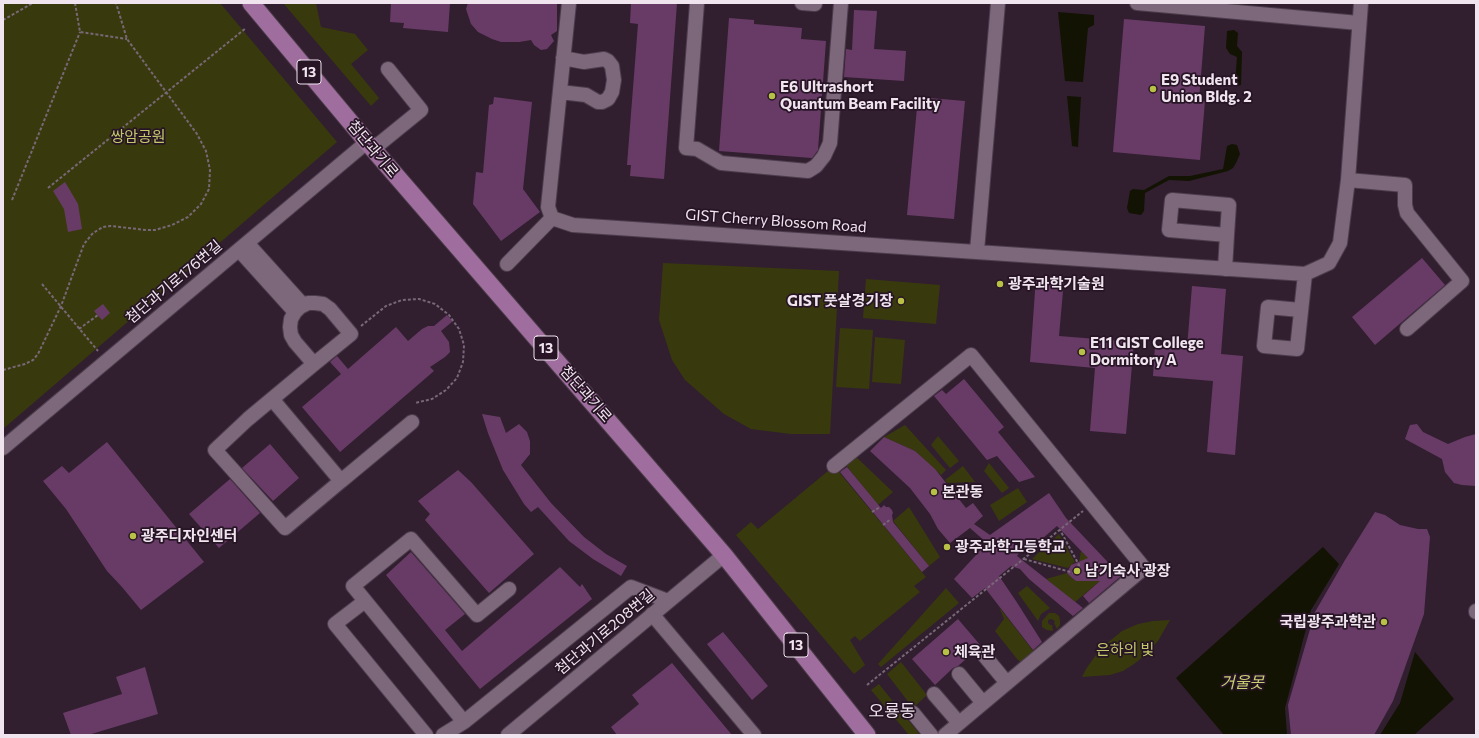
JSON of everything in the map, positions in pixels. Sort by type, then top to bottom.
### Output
[{"type":"main road","name":"첨단과기로","points":[[251,3],[370,146],[633,448],[724,555],[867,735]]},
{"type":"street","points":[[507,264],[552,218],[548,207],[569,3]]},
{"type":"street","points":[[697,3],[686,148],[697,149],[721,163],[808,171],[816,166],[824,156],[830,143],[841,3]]},
{"type":"street","points":[[977,251],[998,3]]},
{"type":"street","points":[[1137,3],[1360,23]]},
{"type":"street","points":[[1300,310],[1305,274],[1329,263],[1340,243],[1348,180],[1361,3]]},
{"type":"street","points":[[560,92],[586,96],[598,102],[602,102],[608,99],[612,92],[614,80],[612,66],[604,59],[584,62],[563,58]]},
{"type":"street","name":"첨단과기로176번길","points":[[3,448],[243,247],[370,146],[421,110],[388,69]]},
{"type":"street","points":[[1348,180],[1405,185],[1404,205],[1407,213],[1462,281],[1407,329]]},
{"type":"street","name":"GIST Cherry Blossom Road","points":[[552,218],[573,225],[1305,274]]},
{"type":"street","points":[[1225,269],[1227,235]]},
{"type":"street","points":[[243,247],[299,309]]},
{"type":"street","points":[[314,364],[295,342],[291,335],[290,327],[291,319],[299,309],[308,303],[323,304],[330,309],[351,334],[248,419],[216,450],[285,528],[412,422]]},
{"type":"street","points":[[834,466],[971,355],[1144,568],[945,735]]},
{"type":"street","points":[[272,399],[341,480]]},
{"type":"street","points":[[464,722],[353,586],[411,539],[477,615],[509,589]]},
{"type":"street","name":"첨단과기로208번길","points":[[508,735],[724,555]]},
{"type":"street","points":[[443,735],[464,722],[631,587],[668,601]]},
{"type":"street","points":[[365,601],[335,624],[426,735]]},
{"type":"street","points":[[652,614],[754,735]]},
{"type":"street","points":[[983,654],[1007,683]]},
{"type":"street","points":[[959,674],[984,702]]},
{"type":"street","points":[[934,694],[959,723]]},
{"type":"street","points":[[913,713],[931,735]]},
{"type":"path","points":[[3,20],[33,3]]},
{"type":"path","points":[[12,200],[80,32],[75,3]]},
{"type":"path","points":[[3,370],[25,364],[32,360],[41,349],[61,306],[84,244],[93,233],[103,227],[111,226],[154,230],[172,225],[188,217],[201,204],[209,189],[210,170],[206,151],[197,134],[127,39],[116,3]]},
{"type":"path","points":[[48,188],[246,28]]},
{"type":"path","points":[[80,32],[127,39]]},
{"type":"path","points":[[42,284],[98,351]]},
{"type":"path","points":[[351,334],[386,306],[402,300],[419,299],[435,304],[449,315],[459,329],[464,345],[463,362],[456,378],[446,390],[432,399],[415,403]]},
{"type":"path","points":[[79,329],[98,315]]},
{"type":"path","points":[[867,685],[1092,504]]},
{"type":"path","points":[[872,512],[880,506]]},
{"type":"path","points":[[883,525],[891,519]]},
{"type":"path","points":[[1024,559],[1074,573],[1079,565],[1060,530]]},
{"type":"green space","name":"쌍암공원","points":[[3,3],[220,3],[337,142],[3,429]]},
{"type":"green space","points":[[283,3],[316,3],[321,27],[355,34],[368,50],[351,64],[379,98],[371,106]]},
{"type":"green space","points":[[663,263],[839,271],[830,434],[791,434],[751,429],[724,414],[685,380],[672,360],[659,320]]},
{"type":"green space","name":"GIST 풋살경기장","points":[[866,279],[940,285],[936,324],[863,318]]},
{"type":"green space","points":[[840,328],[873,330],[869,389],[836,387]]},
{"type":"green space","points":[[875,337],[905,340],[901,384],[872,382]]},
{"type":"green space","points":[[905,425],[946,470],[941,475],[915,451],[884,437]]},
{"type":"green space","points":[[938,436],[959,461],[950,468],[931,445]]},
{"type":"green space","points":[[854,455],[893,492],[878,505],[845,464]]},
{"type":"green space","points":[[989,463],[1009,488],[1002,493],[984,471]]},
{"type":"green space","points":[[834,466],[926,577],[914,586],[920,592],[860,641],[855,636],[850,640],[865,665],[854,674],[736,535],[751,522],[758,529]]},
{"type":"green space","points":[[963,466],[975,482],[947,483],[945,480]]},
{"type":"green space","points":[[1018,488],[1027,502],[999,521],[990,505]]},
{"type":"green space","points":[[909,507],[940,557],[929,566],[893,521]]},
{"type":"green space","points":[[1059,534],[1075,562],[1068,568],[1032,559]]},
{"type":"green space","points":[[1081,551],[1106,576],[1075,602],[1046,579],[1067,573],[1076,581]]},
{"type":"green space","points":[[1027,586],[1050,608],[1041,614],[1038,621],[1018,593]]},
{"type":"green space","points":[[946,588],[959,603],[881,667],[878,664]]},
{"type":"green space","points":[[999,607],[1037,656],[1023,664],[1017,659],[995,631],[1004,619]]},
{"type":"green space","points":[[1049,613],[1055,613],[1059,616],[1060,620],[1060,625],[1057,629],[1054,623],[1055,621],[1051,619],[1048,620],[1048,623],[1052,625],[1053,631],[1042,627],[1042,621]]},
{"type":"green space","name":"은하의 빛","points":[[1170,620],[1158,641],[1134,664],[1123,671],[1110,675],[1082,677],[1101,648],[1122,631],[1138,624]]},
{"type":"green space","points":[[901,662],[927,695],[913,708],[887,674]]},
{"type":"green space","points":[[879,684],[920,735],[909,735],[871,690]]},
{"type":"water","points":[[1058,12],[1094,15],[1094,25],[1088,28],[1083,82],[1065,81]]},
{"type":"water","points":[[1234,30],[1238,33],[1237,46],[1242,52],[1241,85],[1237,86],[1235,83],[1237,57],[1230,54],[1226,48],[1227,31]]},
{"type":"water","points":[[1067,96],[1081,97],[1078,147],[1072,146]]},
{"type":"water","points":[[1232,144],[1237,145],[1240,154],[1233,168],[1228,171],[1189,181],[1169,180],[1145,193],[1144,211],[1141,215],[1129,213],[1127,208],[1130,191],[1133,189],[1144,190],[1169,176],[1190,176],[1223,169],[1227,146]]},
{"type":"water","name":"거울못","points":[[1323,547],[1339,564],[1311,610],[1285,708],[1287,735],[1224,735],[1176,678]]},
{"type":"water","points":[[1415,652],[1454,699],[1414,735],[1380,735],[1400,703]]},
{"type":"building","points":[[391,3],[450,3],[448,32],[403,28],[404,23],[390,22]]},
{"type":"building","points":[[468,3],[557,3],[557,31],[551,35],[554,41],[547,49],[541,50],[534,45],[531,40],[501,42],[492,39],[478,32],[471,24],[466,9]]},
{"type":"building","points":[[631,3],[677,3],[664,179],[630,176],[631,165],[627,165],[638,24],[630,23]]},
{"type":"building","points":[[854,10],[877,11],[874,49],[906,51],[904,81],[844,77],[846,49],[852,50]]},
{"type":"building","name":"E6 Ultrashort Quantum Beam Facility","points":[[729,18],[754,20],[754,24],[802,28],[801,39],[826,41],[818,150],[812,158],[719,151]]},
{"type":"building","name":"E9 Student Union Bldg. 2","points":[[1124,19],[1205,26],[1199,100],[1205,101],[1200,160],[1113,152]]},
{"type":"building","points":[[494,97],[532,102],[523,189],[540,212],[501,241],[473,204],[476,172],[483,173],[489,105],[493,104]]},
{"type":"building","points":[[918,97],[965,101],[954,219],[907,215]]},
{"type":"building","points":[[65,182],[78,204],[82,229],[68,232],[64,209],[53,191]]},
{"type":"building","points":[[1422,258],[1445,285],[1375,345],[1352,317]]},
{"type":"building","name":"E11 GIST College Dormitory A","points":[[1036,277],[1064,280],[1059,336],[1134,342],[1126,434],[1090,431],[1095,368],[1030,362]]},
{"type":"building","points":[[1192,286],[1226,289],[1221,354],[1243,356],[1235,455],[1207,452],[1213,381],[1153,376],[1155,346],[1187,348]]},
{"type":"building","points":[[103,304],[110,313],[102,320],[94,311]]},
{"type":"building","points":[[447,315],[453,321],[441,331],[449,342],[450,352],[430,367],[434,371],[340,452],[302,407],[341,374],[330,362],[337,356],[348,369],[396,327],[408,341],[422,329],[428,326],[434,326]]},
{"type":"building","points":[[964,379],[1004,427],[998,432],[1035,477],[1019,482],[997,456],[987,460],[934,396],[942,390],[946,394]]},
{"type":"building","points":[[482,414],[500,417],[506,433],[519,424],[527,432],[530,441],[530,454],[521,465],[551,503],[584,537],[606,554],[627,566],[621,576],[593,559],[569,541],[538,507],[531,512],[524,504],[503,470]]},
{"type":"building","points":[[1417,424],[1423,432],[1448,444],[1476,434],[1476,486],[1454,483],[1445,472],[1442,459],[1405,439],[1410,425]]},
{"type":"building","points":[[884,437],[915,451],[935,469],[966,508],[973,503],[983,516],[974,524],[990,535],[1049,493],[1066,518],[1121,576],[1089,603],[1083,596],[1100,581],[1076,581],[1067,573],[1071,565],[1088,558],[1057,526],[1028,551],[1022,548],[1017,556],[1083,608],[1073,616],[1029,579],[1020,569],[1011,566],[999,576],[1042,642],[1033,650],[985,588],[972,598],[954,579],[987,543],[970,528],[950,543],[938,529],[930,514],[910,488],[870,451]]},
{"type":"building","name":"광주디자인센터","points":[[107,442],[204,562],[141,610],[107,571],[66,509],[43,481],[62,466],[69,473]]},
{"type":"building","points":[[270,444],[299,478],[273,501],[242,468]]},
{"type":"building","points":[[847,467],[881,508],[884,505],[892,510],[893,522],[929,566],[922,572],[840,472]]},
{"type":"building","points":[[458,470],[471,482],[534,554],[489,593],[425,520],[430,514],[418,501]]},
{"type":"building","points":[[230,479],[260,513],[219,548],[189,514]]},
{"type":"building","points":[[1375,512],[1385,515],[1400,525],[1418,529],[1427,529],[1430,537],[1424,614],[1393,701],[1374,735],[1291,735],[1288,705],[1315,612]]},
{"type":"building","points":[[411,552],[465,614],[445,630],[462,651],[560,567],[580,587],[582,584],[592,599],[480,689],[386,575]]},
{"type":"building","name":"체육관","points":[[958,619],[981,646],[958,666],[953,668],[935,685],[912,659]]},
{"type":"building","points":[[723,632],[768,686],[752,700],[707,644]]},
{"type":"building","points":[[672,663],[732,735],[617,735],[611,727],[639,704],[632,695]]},
{"type":"building","points":[[145,667],[158,714],[88,735],[71,735],[63,713],[122,694],[116,677]]},
{"type":"place","name":"E9 Student Union Bldg. 2","points":[[1153,89]]},
{"type":"place","name":"E6 Ultrashort Quantum Beam Facility","points":[[772,96]]},
{"type":"place","name":"광주과학기술원","points":[[1000,284]]},
{"type":"place","name":"GIST 풋살경기장","points":[[901,301]]},
{"type":"place","name":"E11 GIST College Dormitory A","points":[[1082,352]]},
{"type":"place","name":"본관동","points":[[934,492]]},
{"type":"place","name":"광주디자인센터","points":[[133,536]]},
{"type":"place","name":"광주과학고등학교","points":[[947,547]]},
{"type":"place","name":"남기숙사 광장","points":[[1077,571]]},
{"type":"place","name":"국립광주과학관","points":[[1384,622]]},
{"type":"place","name":"체육관","points":[[946,652]]},
{"type":"district","name":"오룡동","points":[[892,711]]}]
